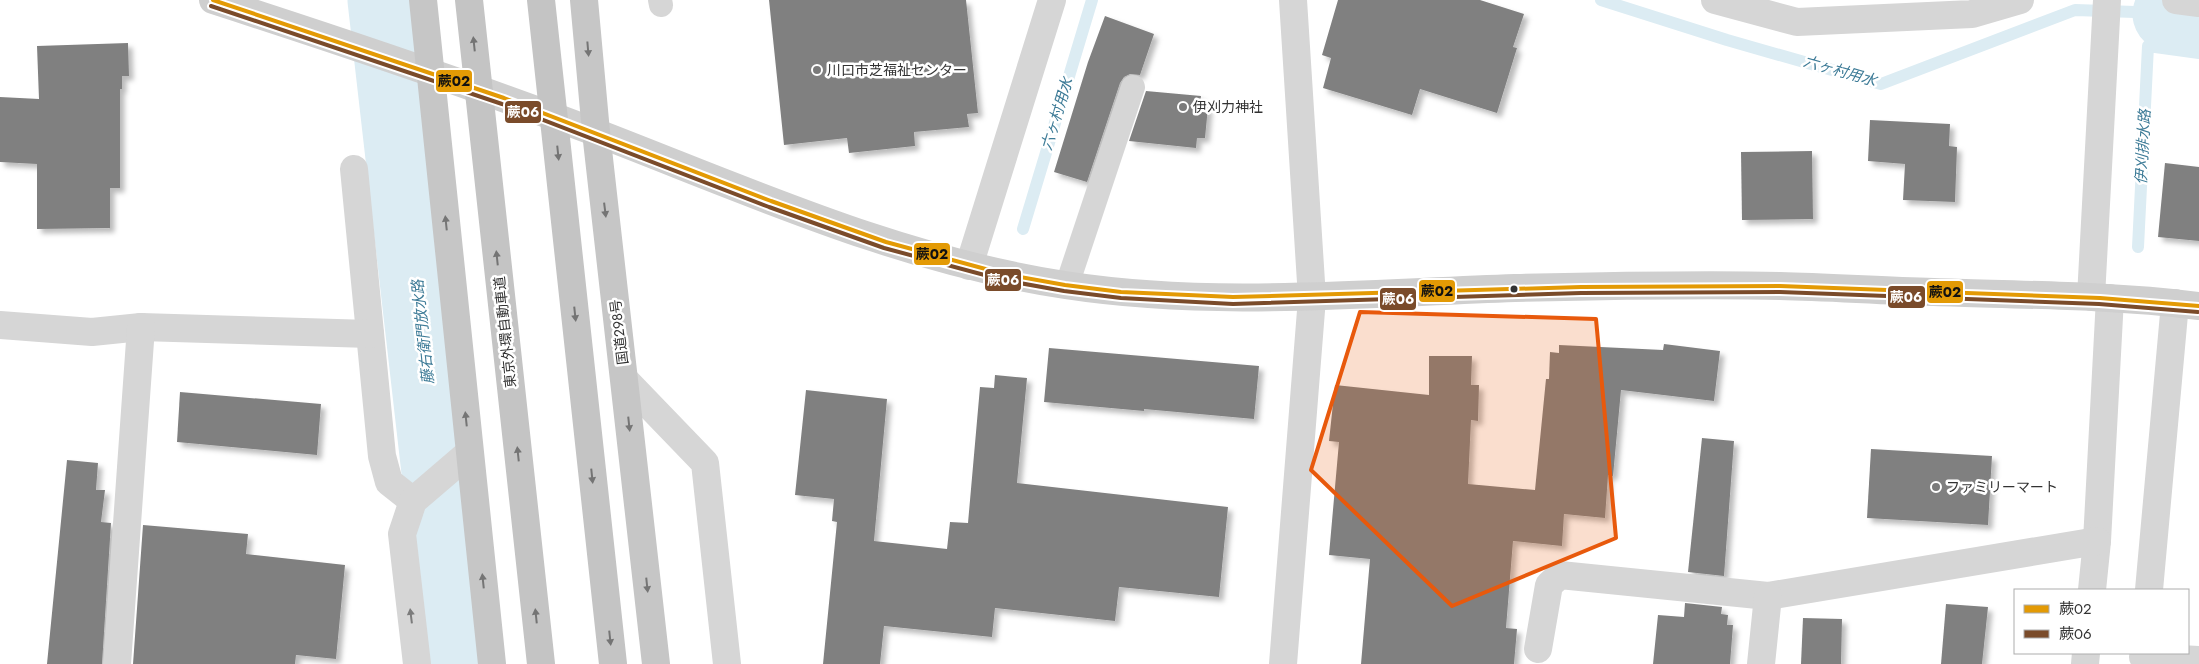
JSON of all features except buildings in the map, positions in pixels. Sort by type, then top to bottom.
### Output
[{"type":"highway","points":[[423,0],[492,664]]},
{"type":"highway","name":"東京外環自動車道","points":[[469,0],[541,664]]},
{"type":"highway","points":[[541,0],[613,664]]},
{"type":"highway","name":"国道298号","points":[[584,0],[596,132],[656,664]]},
{"type":"main road","points":[[228,2],[431,72],[596,132],[808,216],[896,246],[969,266],[1067,286],[1210,297],[1312,298],[1439,290],[1666,285],[1784,286],[2100,297],[2187,305]]},
{"type":"street","points":[[969,266],[1052,0]]},
{"type":"street","points":[[1283,664],[1312,298],[1293,0]]},
{"type":"street","points":[[1725,1],[1797,22],[1972,14],[2020,0]]},
{"type":"street","points":[[2092,589],[2097,541],[2100,297],[2107,0]]},
{"type":"street","points":[[2176,0],[2199,3]]},
{"type":"street","points":[[354,168],[384,464],[389,482],[413,501]]},
{"type":"street","points":[[2149,589],[2187,305]]},
{"type":"street","points":[[0,325],[92,332],[141,327],[370,334]]},
{"type":"street","points":[[117,664],[141,327]]},
{"type":"street","points":[[625,380],[705,463],[727,664]]},
{"type":"street","points":[[416,664],[402,534],[413,501],[469,453]]},
{"type":"street","points":[[1538,649],[1550,584],[1560,575],[1768,596],[2097,541]]},
{"type":"street","points":[[1761,664],[1768,596]]},
{"type":"street","points":[[2143,658],[2199,660]]},
{"type":"lane","points":[[1067,286],[1133,87]]},
{"type":"highlighted area","points":[[1360,312],[1596,319],[1616,538],[1452,606],[1311,470]]},
{"type":"waterway","name":"藤右衛門放水路","points":[[385,0],[461,664]]},
{"type":"waterway","name":"六ヶ村用水","points":[[1023,229],[1092,0]]},
{"type":"waterway","name":"六ヶ村用水","points":[[1601,0],[1727,40],[1881,84],[2075,10],[2135,12]]},
{"type":"waterway","points":[[2170,14],[2199,18]]},
{"type":"waterway","name":"伊刈排水路","points":[[2138,247],[2148,46],[2199,53]]},
{"type":"transit line","name":"蕨02","points":[[213,0],[504,98],[771,201],[886,242],[1004,274],[1065,285],[1121,292],[1233,297],[1581,287],[1780,286],[2100,298],[2199,306]]},
{"type":"transit line","name":"蕨06","points":[[211,6],[502,104],[769,207],[884,248],[1003,280],[1064,291],[1121,298],[1233,304],[1581,293],[1780,292],[2099,304],[2198,312]]},
{"type":"place","name":"川口市芝福祉センター","points":[[817,70]]},
{"type":"place","name":"伊刈力神社","points":[[1183,107]]},
{"type":"place","name":"ファミリーマート","points":[[1936,487]]}]
